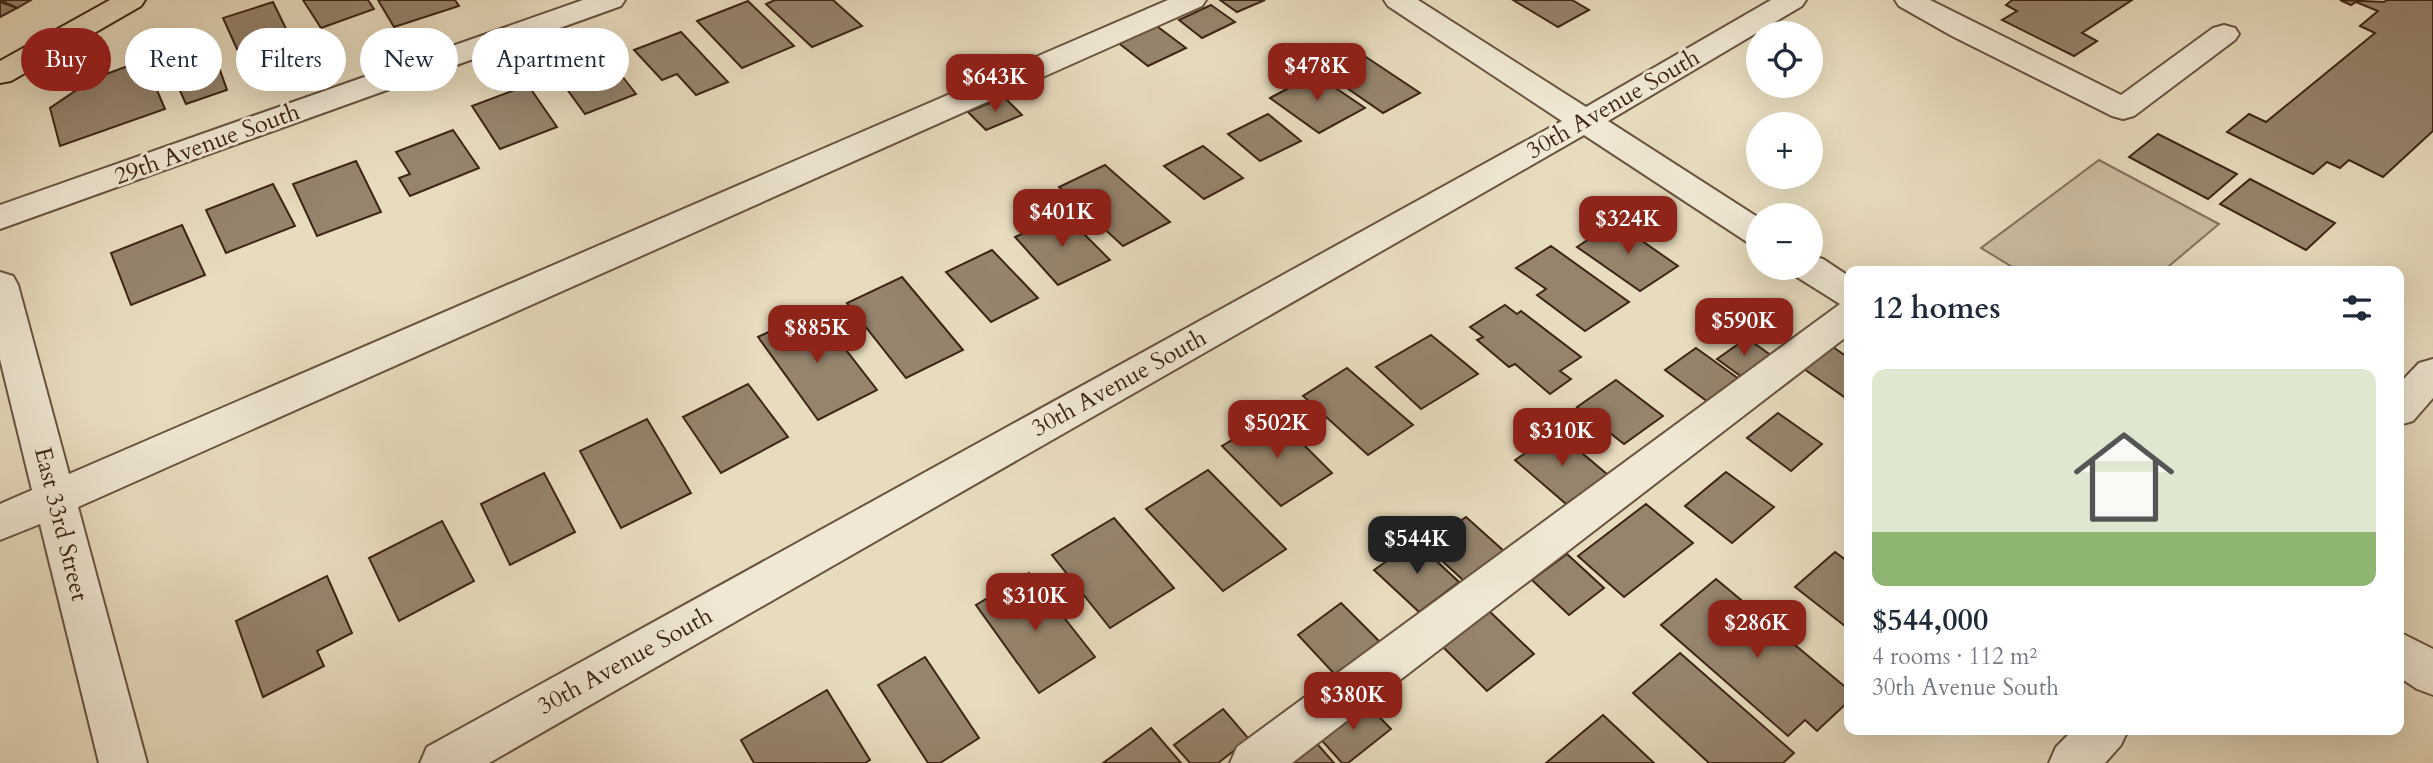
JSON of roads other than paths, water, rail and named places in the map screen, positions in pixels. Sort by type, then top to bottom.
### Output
[{"type":"main road","points":[[0,74],[131,0]]},
{"type":"street","name":"29th Avenue South","points":[[0,217],[611,0]]},
{"type":"street","points":[[0,523],[1192,0]]},
{"type":"street","points":[[1398,0],[1746,226]]},
{"type":"street","name":"30th Avenue South","points":[[444,763],[1585,121],[1792,0]]},
{"type":"street","points":[[1909,0],[2123,110],[2224,34]]},
{"type":"street","points":[[1823,276],[1844,289]]},
{"type":"street","name":"East 33rd Street","points":[[0,285],[123,763]]},
{"type":"street","points":[[1254,763],[1844,319]]},
{"type":"street","points":[[2404,405],[2433,373]]},
{"type":"street","points":[[2404,655],[2433,674]]},
{"type":"street","points":[[2073,763],[2099,735]]}]
